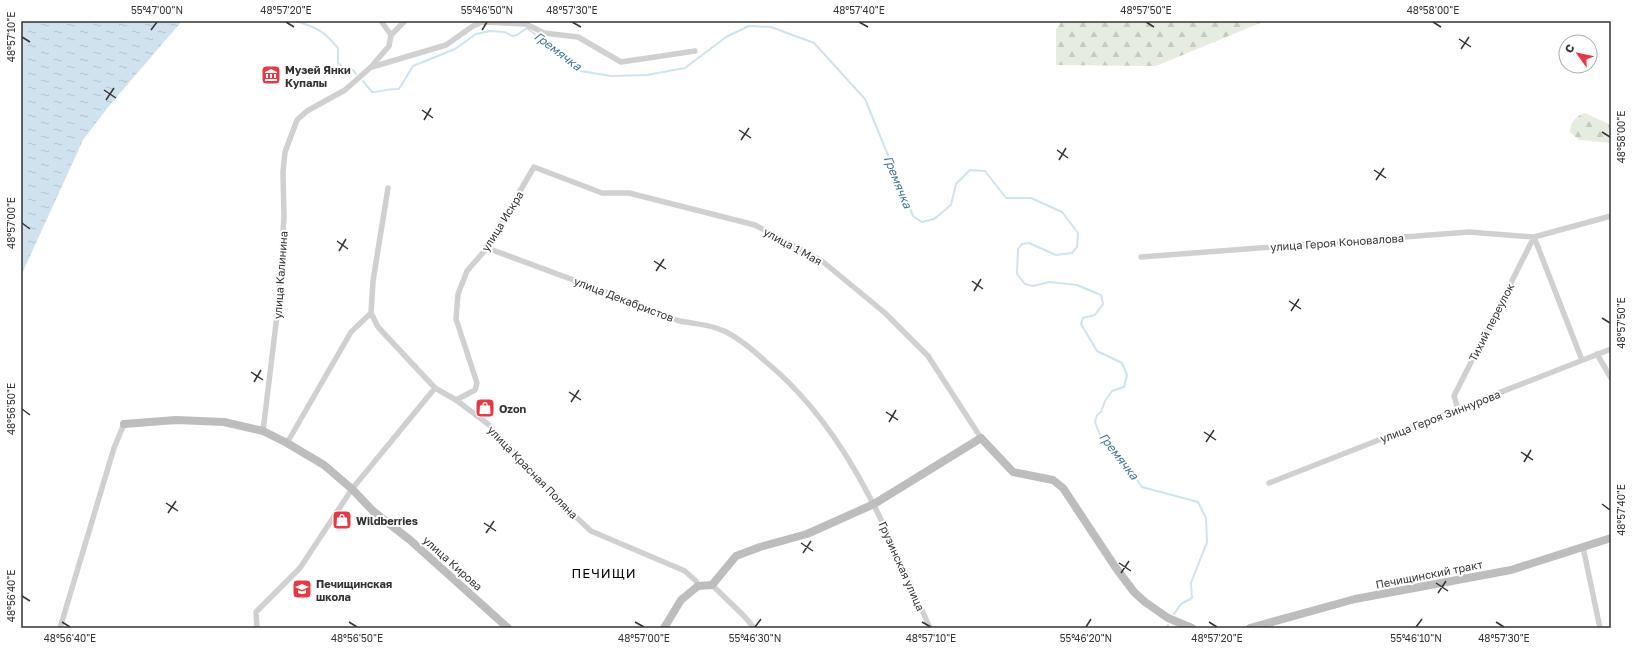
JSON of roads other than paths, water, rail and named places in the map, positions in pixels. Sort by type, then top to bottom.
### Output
[{"type":"street","points":[[381,21],[391,35]]},
{"type":"street","points":[[371,68],[389,46],[391,35],[405,21]]},
{"type":"street","points":[[371,68],[446,45],[473,26],[482,22],[526,24],[544,33],[578,37],[621,62],[695,51]]},
{"type":"street","name":"улица Калинина","points":[[263,431],[278,307],[284,217],[283,172],[285,152],[297,120],[307,111],[345,90],[371,68]]},
{"type":"street","name":"улица Искра","points":[[456,400],[475,390],[478,383],[456,318],[458,294],[467,271],[487,248],[534,167]]},
{"type":"street","name":"улица 1 Мая","points":[[534,167],[602,193],[629,193],[755,226],[822,261],[885,313],[928,356],[981,438]]},
{"type":"street","points":[[287,443],[351,332],[371,313],[373,280],[388,188]]},
{"type":"street","name":"улица Героя Коновалова","points":[[1141,257],[1469,232],[1534,237],[1611,216]]},
{"type":"street","points":[[1534,237],[1582,360]]},
{"type":"street","name":"Тихий переулок","points":[[1458,409],[1454,396],[1534,237]]},
{"type":"street","name":"улица Декабристов","points":[[487,248],[652,309],[672,318],[702,324],[724,331],[752,350],[779,372],[824,422],[839,441],[874,504]]},
{"type":"street","name":"улица Красная Поляна","points":[[371,313],[378,326],[435,388],[456,400],[488,424],[563,505],[591,530],[685,571],[696,581],[698,586]]},
{"type":"street","name":"улица Героя Зиннурова","points":[[1269,483],[1611,349]]},
{"type":"street","points":[[1598,354],[1611,378]]},
{"type":"street","points":[[257,628],[256,612],[300,568],[352,489],[435,388]]},
{"type":"street","name":"улица Кирова","points":[[124,424],[176,420],[224,422],[263,431],[287,443],[324,465],[352,489],[373,512],[410,540],[508,628]]},
{"type":"street","points":[[60,628],[114,448],[124,424]]},
{"type":"street","points":[[664,628],[681,600],[698,586],[712,585],[736,556],[807,534],[874,504],[981,438],[1013,472],[1053,480],[1063,488],[1116,568],[1134,592],[1168,618],[1192,628]]},
{"type":"street","name":"Грузинская улица","points":[[874,504],[930,628]]},
{"type":"street","name":"Печищинский тракт","points":[[1250,628],[1355,599],[1511,570],[1611,538]]},
{"type":"street","points":[[1582,547],[1600,628]]},
{"type":"street","points":[[712,585],[745,616],[754,628]]},
{"type":"water","points":[[21,21],[182,21],[109,106],[83,140],[21,276]]},
{"type":"waterway","name":"Гремячка","points":[[296,21],[324,33],[338,48],[338,63],[345,69],[353,70],[356,74]]},
{"type":"waterway","name":"Гремячка","points":[[363,81],[372,92],[399,89],[413,66],[455,49],[476,34],[490,31],[505,32],[512,36],[517,35],[527,28],[581,71],[611,76],[647,75],[685,68],[726,37],[749,26],[771,27],[814,43],[865,99],[913,216],[922,222],[934,219],[951,205],[956,184],[970,170],[985,171],[1006,198],[1031,198],[1062,212],[1078,233],[1077,247],[1072,253],[1056,255],[1029,243],[1022,244],[1018,249],[1017,274],[1025,284],[1033,286],[1049,282],[1077,285],[1101,295],[1103,304],[1095,315],[1083,318],[1081,324],[1097,351],[1122,363],[1127,375],[1124,387],[1112,391],[1105,401],[1101,412],[1097,415],[1095,422],[1100,435],[1116,449],[1142,487],[1198,502],[1206,518],[1207,542],[1191,583],[1192,598],[1181,604],[1174,614]]},
{"type":"place","name":"Музей Янки Купалы","points":[[271,75]]},
{"type":"place","name":"Ozon","points":[[485,408]]},
{"type":"place","name":"Wildberries","points":[[342,520]]},
{"type":"place","name":"Печищинская школа","points":[[302,589]]},
{"type":"district","name":"ПЕЧИЩИ","points":[[604,573]]}]
